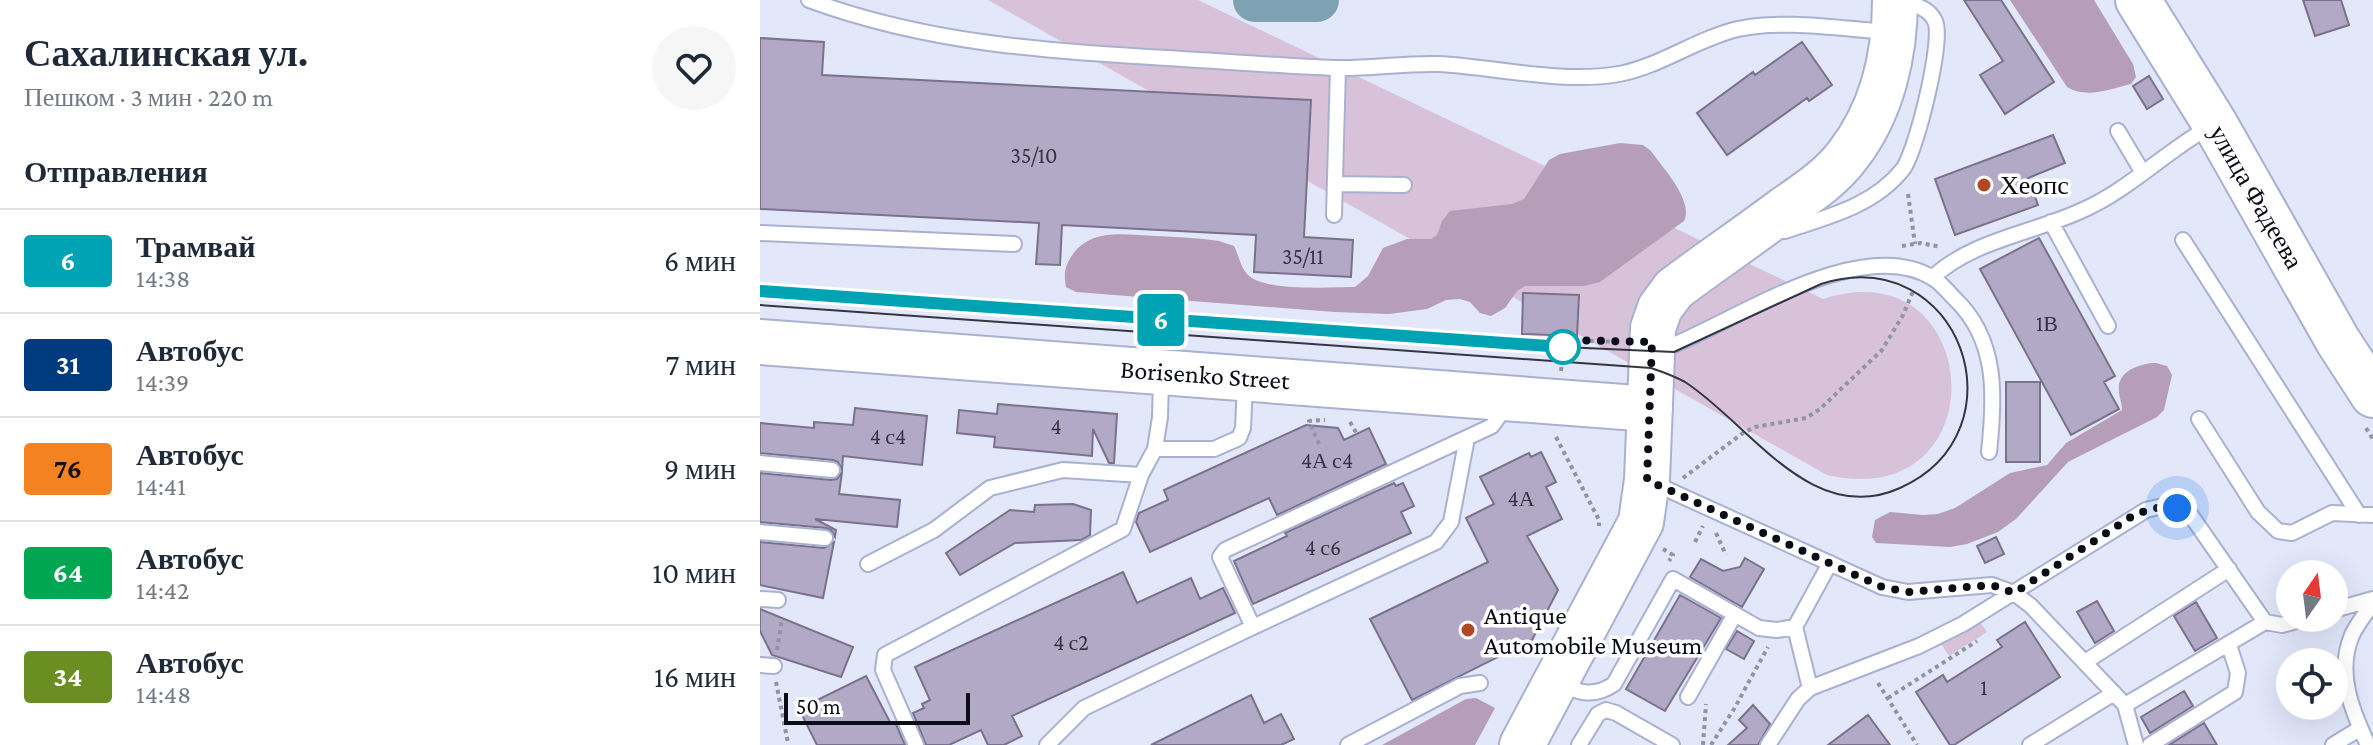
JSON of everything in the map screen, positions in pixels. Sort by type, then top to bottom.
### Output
[{"type":"main road","name":"улица Фадеева","points":[[2138,0],[2215,124],[2338,341],[2373,395]]},
{"type":"main road","points":[[1522,745],[1636,535],[1657,485],[1650,409],[1653,328],[1660,308],[1674,289],[1823,182],[1847,158],[1865,132],[1883,87],[1895,12]]},
{"type":"main road","name":"Borisenko Street","points":[[760,342],[1650,409]]},
{"type":"lane","points":[[809,0],[894,27],[1049,52],[1338,68],[1439,64],[1558,75],[1618,74],[1656,63],[1707,38],[1741,29],[1895,12],[1913,4],[1927,10],[1935,20],[1937,55],[1917,133],[1904,167],[1866,202],[1785,231],[1758,228]]},
{"type":"lane","points":[[1334,215],[1338,68]]},
{"type":"lane","points":[[1932,278],[1961,255],[2084,210],[2125,187],[2189,138],[2215,124]]},
{"type":"lane","points":[[2118,131],[2143,173]]},
{"type":"lane","points":[[1335,184],[1404,185]]},
{"type":"lane","points":[[2051,222],[2108,326]]},
{"type":"lane","points":[[760,233],[1014,244]]},
{"type":"lane","points":[[2183,240],[2366,515]]},
{"type":"lane","points":[[1652,345],[1671,346],[1846,269],[1878,265],[1917,272],[1932,278],[1964,308],[1976,325],[1987,352],[1993,389],[1989,452]]},
{"type":"lane","points":[[916,745],[883,670],[885,655],[1123,529],[1141,475],[1155,449],[1160,417],[1161,372]]},
{"type":"lane","points":[[1155,449],[1214,449],[1239,438],[1243,428],[1245,378]]},
{"type":"lane","points":[[1253,627],[1220,557],[1225,550],[1492,426],[1512,399]]},
{"type":"lane","points":[[2199,419],[2258,512],[2278,531],[2292,533],[2332,513],[2366,515]]},
{"type":"lane","points":[[1047,745],[1084,708],[1436,542],[1451,522],[1467,438]]},
{"type":"lane","points":[[760,463],[832,470]]},
{"type":"lane","points":[[868,564],[934,530],[990,488],[1063,470],[1141,475]]},
{"type":"lane","points":[[1657,485],[1882,587],[1908,592],[1992,585],[2014,593],[2031,606],[2125,705],[2136,745]]},
{"type":"lane","points":[[1768,745],[1798,699],[1810,688],[1919,646],[1963,624],[2146,510],[2163,506],[2190,514],[2265,622]]},
{"type":"lane","points":[[760,532],[825,538]]},
{"type":"lane","points":[[1810,688],[1795,627],[1830,563]]},
{"type":"lane","points":[[2085,662],[2229,569]]},
{"type":"lane","points":[[1556,681],[1578,693],[1601,693],[1614,684],[1673,579],[1759,628],[1777,630],[1795,627]]},
{"type":"lane","points":[[760,599],[778,600]]},
{"type":"lane","points":[[2348,607],[2373,601]]},
{"type":"lane","points":[[2368,745],[2359,729],[2347,688],[2347,652],[2353,634],[2373,601]]},
{"type":"lane","points":[[1688,697],[1735,614]]},
{"type":"lane","points":[[2125,705],[2265,622],[2276,624]]},
{"type":"lane","points":[[2150,745],[2235,692],[2238,673],[2229,645]]},
{"type":"lane","points":[[1348,745],[1460,686],[1480,683]]},
{"type":"lane","points":[[2030,745],[2114,693]]},
{"type":"lane","points":[[1579,745],[1598,714],[1606,710],[1672,745]]},
{"type":"lane","points":[[2333,745],[2359,729]]},
{"type":"path","points":[[1657,485],[1755,427],[1806,418],[1820,409],[1882,350],[1907,306],[1917,272],[1904,167]]},
{"type":"path","points":[[1562,361],[1565,340],[1652,345]]},
{"type":"path","points":[[1346,415],[1357,434]]},
{"type":"path","points":[[1319,444],[1309,421],[1320,421]]},
{"type":"path","points":[[1544,429],[1557,437],[1599,520],[1599,530]]},
{"type":"path","points":[[1695,542],[1703,525],[1714,530],[1726,555]]},
{"type":"path","points":[[1658,546],[1673,555],[1668,564]]},
{"type":"path","points":[[1711,745],[1777,630]]},
{"type":"path","points":[[1917,745],[1886,696],[1979,640]]},
{"type":"path","points":[[1697,682],[1707,708],[1703,745]]},
{"type":"shaded area","points":[[988,0],[1198,0],[1823,299],[1877,293],[1917,310],[1942,342],[1951,382],[1945,423],[1923,457],[1883,477],[1827,475]]},
{"type":"shaded area","points":[[2010,0],[2094,0],[2133,64],[2136,77],[2131,84],[2099,92],[2075,91],[2067,87]]},
{"type":"shaded area","points":[[1620,143],[1643,145],[1651,151],[1681,195],[1685,204],[1684,221],[1600,282],[1584,286],[1525,286],[1517,291],[1505,308],[1491,316],[1480,313],[1470,302],[1460,299],[1446,300],[1427,309],[1389,314],[1076,292],[1066,287],[1066,268],[1079,247],[1098,237],[1120,234],[1203,239],[1234,246],[1248,275],[1269,284],[1355,287],[1368,276],[1383,248],[1407,239],[1431,239],[1437,235],[1450,211],[1512,204],[1524,199],[1549,160],[1560,154]]},
{"type":"shaded area","points":[[2156,363],[2167,366],[2172,375],[2164,410],[2157,417],[2068,462],[2016,519],[1998,532],[1950,547],[1876,543],[1872,537],[1875,520],[1890,512],[1938,514],[1955,508],[2010,473],[2047,465],[2066,443],[2122,410],[2119,384],[2125,373]]},
{"type":"shaded area","points":[[1978,619],[1987,632],[1949,656],[1940,642]]},
{"type":"shaded area","points":[[1476,698],[1495,708],[1475,745],[1382,745],[1466,699]]},
{"type":"building","points":[[1964,0],[2001,0],[2054,82],[2005,114],[1980,75],[2003,61]]},
{"type":"building","points":[[2303,0],[2341,0],[2349,25],[2315,36]]},
{"type":"building","points":[[760,38],[824,42],[822,75],[1311,100],[1304,237],[1353,240],[1351,277],[1254,272],[1256,235],[1062,225],[1060,265],[1036,264],[1039,223],[760,209]]},
{"type":"building","points":[[1802,42],[1832,85],[1809,101],[1807,98],[1727,155],[1697,113],[1753,72],[1755,75]]},
{"type":"building","points":[[2149,76],[2163,99],[2147,109],[2133,86]]},
{"type":"building","name":"Хеопс","points":[[2053,135],[2065,163],[2028,178],[2038,205],[1955,235],[1935,179]]},
{"type":"building","points":[[2039,238],[2115,376],[2104,382],[2119,409],[2071,435],[1980,269]]},
{"type":"building","points":[[1523,293],[1579,295],[1577,336],[1522,334]]},
{"type":"building","points":[[2006,382],[2040,382],[2040,462],[2006,462]]},
{"type":"building","points":[[998,404],[1117,414],[1114,463],[1109,463],[1093,429],[1092,456],[994,447],[995,437],[957,433],[959,410],[997,414]]},
{"type":"building","points":[[855,408],[927,416],[922,465],[843,456],[842,470],[833,460],[760,453],[760,423],[814,428],[814,422],[853,425]]},
{"type":"building","points":[[1306,425],[1338,428],[1344,440],[1369,428],[1386,464],[1277,515],[1269,498],[1150,552],[1136,522],[1139,513],[1168,500],[1164,490]]},
{"type":"building","points":[[1541,452],[1556,482],[1546,487],[1562,519],[1527,536],[1558,590],[1532,640],[1412,700],[1370,619],[1488,562],[1466,518],[1494,504],[1480,477],[1529,453],[1531,457]]},
{"type":"building","points":[[842,472],[839,494],[900,500],[897,527],[815,519],[836,530],[835,537],[826,528],[760,522],[760,473],[831,480],[837,479]]},
{"type":"building","points":[[1394,483],[1396,486],[1403,483],[1414,506],[1401,512],[1411,533],[1253,604],[1234,561],[1287,536],[1285,533]]},
{"type":"building","points":[[1073,504],[1091,510],[1090,535],[1081,540],[1015,543],[960,575],[946,553],[1010,510],[1034,512],[1035,505]]},
{"type":"building","points":[[1996,537],[2004,554],[1985,563],[1977,546]]},
{"type":"building","points":[[760,542],[824,548],[834,542],[823,598],[760,585]]},
{"type":"building","points":[[1745,558],[1764,569],[1742,607],[1690,577],[1701,559],[1723,571],[1740,567]]},
{"type":"building","points":[[1123,572],[1137,603],[1191,578],[1200,599],[1223,588],[1235,613],[1012,716],[1022,736],[1004,745],[988,745],[981,730],[949,745],[926,745],[913,713],[924,708],[922,704],[930,700],[915,667]]},
{"type":"building","points":[[1680,595],[1721,618],[1665,711],[1626,689]]},
{"type":"building","points":[[2097,601],[2114,631],[2095,643],[2077,612]]},
{"type":"building","points":[[2196,602],[2217,638],[2195,651],[2174,616]]},
{"type":"building","points":[[760,609],[853,647],[841,677],[772,655],[760,631]]},
{"type":"building","points":[[2025,622],[2060,677],[1950,745],[1916,692],[1943,675],[1947,682],[2002,647],[1997,640]]},
{"type":"building","points":[[1737,631],[1754,641],[1744,659],[1726,649]]},
{"type":"building","points":[[866,676],[891,724],[895,722],[905,745],[817,745],[799,709]]},
{"type":"building","points":[[2184,691],[2193,706],[2150,733],[2141,717]]},
{"type":"building","points":[[1251,695],[1264,723],[1281,714],[1294,739],[1281,745],[1151,745]]},
{"type":"building","points":[[1753,705],[1770,724],[1758,745],[1728,745],[1747,728],[1739,720]]},
{"type":"building","points":[[1868,715],[1890,745],[1828,745]]},
{"type":"building","points":[[2204,723],[2217,745],[2169,745]]},
{"type":"waterway","points":[[1255,0],[1317,0]]},
{"type":"tram line","points":[[760,291],[1563,347],[1674,352],[1821,284],[1870,278],[1910,289],[1941,314],[1960,348],[1967,387],[1961,426],[1939,461],[1900,488],[1868,497],[1838,494],[1810,483],[1783,465],[1685,382],[1651,368],[760,305]]},
{"type":"tram line","name":"6","points":[[760,291],[1563,347]]},
{"type":"place","name":"Хеопс","points":[[1984,185]]},
{"type":"place","name":"Antique Automobile Museum","points":[[1468,630]]},
{"type":"route","points":[[1563,347],[1565,340],[1652,342],[1647,480],[1882,587],[1908,592],[1992,585],[2014,593],[2131,517],[2163,506],[2177,508]]}]
